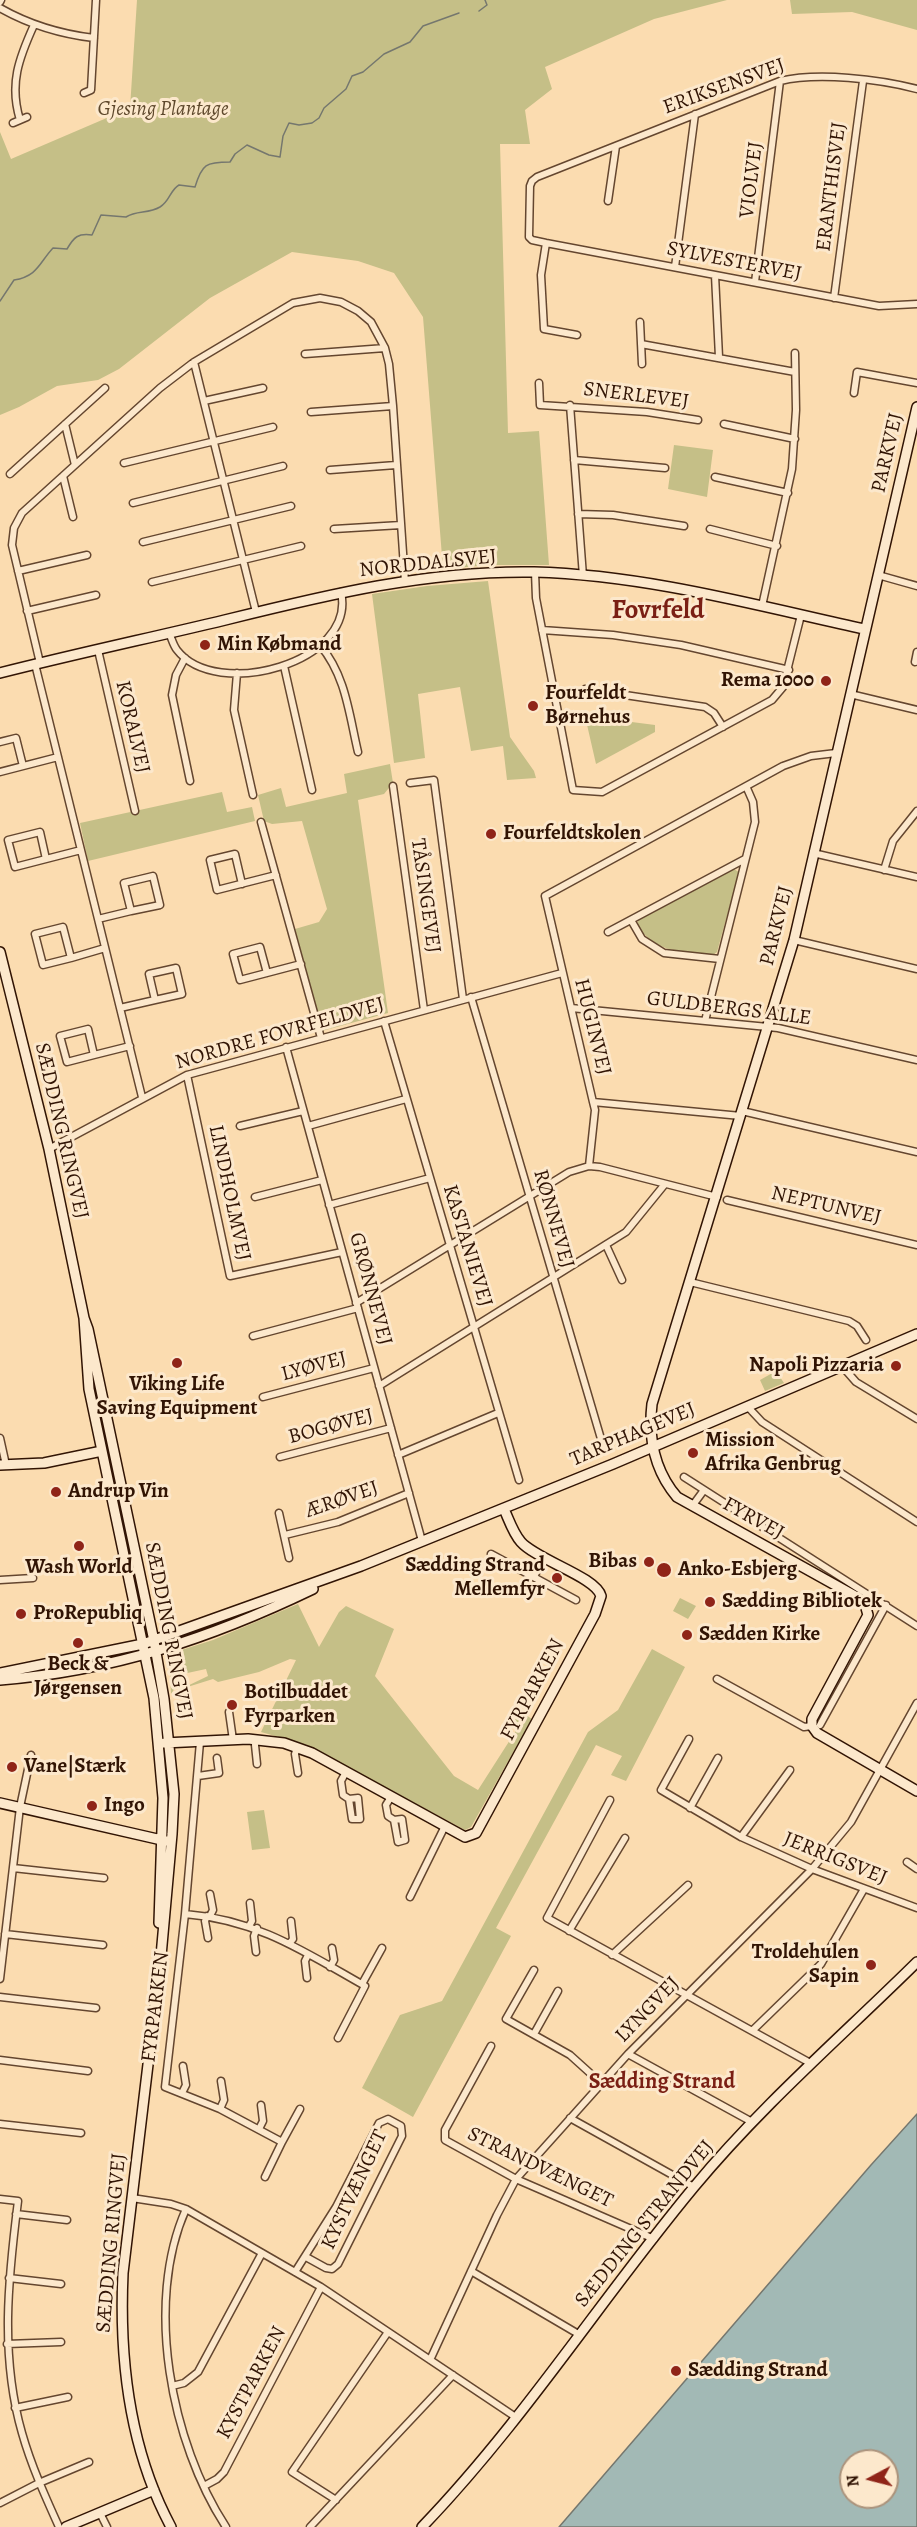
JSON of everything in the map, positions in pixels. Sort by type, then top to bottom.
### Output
[{"type":"street","points":[[84,93],[91,90],[96,0]]},
{"type":"street","points":[[0,8],[34,24],[65,34],[94,38]]},
{"type":"street","points":[[13,123],[24,119],[16,107],[14,79],[21,53],[34,24]]},
{"type":"street","name":"ERIKSENSVEJ","points":[[529,237],[532,181],[780,81],[801,76],[901,85],[917,89]]},
{"type":"street","name":"VIOLVEJ","points":[[755,282],[780,81]]},
{"type":"street","name":"ERANTHISVEJ","points":[[834,298],[863,81]]},
{"type":"street","points":[[675,267],[695,114]]},
{"type":"street","points":[[608,201],[616,146]]},
{"type":"street","name":"SYLVESTERVEJ","points":[[529,237],[532,240],[546,243],[879,306],[917,304]]},
{"type":"street","points":[[546,243],[541,275],[544,329],[577,334]]},
{"type":"street","points":[[715,275],[719,357]]},
{"type":"street","points":[[142,1097],[58,757],[12,545],[14,528],[22,513],[160,388],[194,362],[293,303],[320,298],[341,302],[358,311],[371,322],[385,348],[393,406],[405,582]]},
{"type":"street","points":[[640,322],[642,364]]},
{"type":"street","points":[[641,344],[795,372]]},
{"type":"street","points":[[305,354],[385,348]]},
{"type":"street","points":[[762,606],[788,493],[795,440],[795,353]]},
{"type":"street","points":[[194,362],[256,612]]},
{"type":"street","points":[[854,393],[857,372],[917,383]]},
{"type":"street","name":"SNERLEVEJ","points":[[539,383],[540,405],[570,405],[698,420]]},
{"type":"street","points":[[10,474],[105,388]]},
{"type":"street","points":[[204,401],[263,388]]},
{"type":"street","name":"SNERLEVEJ","points":[[570,405],[583,576]]},
{"type":"street","points":[[311,412],[393,406]]},
{"type":"street","name":"PARKVEJ","points":[[652,1447],[650,1423],[652,1404],[690,1282],[722,1198],[742,1114],[794,940],[917,406]]},
{"type":"street","points":[[65,424],[75,465]]},
{"type":"street","points":[[724,424],[795,440]]},
{"type":"street","points":[[124,463],[273,427]]},
{"type":"street","points":[[907,450],[917,453]]},
{"type":"street","points":[[574,460],[665,468]]},
{"type":"street","points":[[330,470],[396,465]]},
{"type":"street","points":[[133,503],[282,466]]},
{"type":"street","points":[[63,476],[73,517]]},
{"type":"street","points":[[715,477],[788,493]]},
{"type":"street","points":[[143,542],[291,506]]},
{"type":"street","points":[[578,514],[613,515],[684,526]]},
{"type":"street","points":[[334,529],[401,525]]},
{"type":"street","points":[[710,529],[777,546]]},
{"type":"street","points":[[152,582],[301,546]]},
{"type":"street","points":[[18,572],[87,555]]},
{"type":"street","points":[[535,572],[536,598],[573,790],[602,792],[772,700],[783,687],[789,670],[801,615]]},
{"type":"street","name":"NORDDALSVEJ","points":[[0,673],[341,592],[467,575],[535,572],[674,587],[864,629]]},
{"type":"street","points":[[878,575],[917,586]]},
{"type":"street","points":[[170,633],[176,649],[200,668],[237,674],[260,672],[303,658],[320,645],[336,628],[343,613],[341,592]]},
{"type":"street","points":[[27,611],[96,595]]},
{"type":"street","points":[[542,630],[613,635],[681,645],[789,670]]},
{"type":"street","points":[[320,645],[333,660],[341,677],[358,752]]},
{"type":"street","name":"KORALVEJ","points":[[98,650],[135,811]]},
{"type":"street","points":[[915,662],[917,652]]},
{"type":"street","points":[[185,658],[176,675],[172,695],[190,781]]},
{"type":"street","points":[[284,666],[312,790]]},
{"type":"street","points":[[237,674],[234,710],[253,795]]},
{"type":"street","points":[[585,689],[705,707],[714,713],[723,727]]},
{"type":"street","points":[[850,694],[917,710]]},
{"type":"street","points":[[0,742],[16,738],[23,766]]},
{"type":"street","points":[[705,1021],[755,822],[753,802],[746,786],[795,760],[836,753]]},
{"type":"street","points":[[0,772],[58,757]]},
{"type":"street","points":[[410,783],[434,780],[463,999]]},
{"type":"street","name":"TÅSINGEVEJ","points":[[393,786],[423,1010]]},
{"type":"street","name":"HUGINVEJ","points":[[589,1166],[595,1110],[545,896],[746,786]]},
{"type":"street","points":[[884,870],[893,841],[917,811]]},
{"type":"street","points":[[261,822],[321,1038]]},
{"type":"street","points":[[46,859],[40,832],[8,840],[15,867],[81,850]]},
{"type":"street","points":[[813,853],[917,877]]},
{"type":"street","points":[[242,884],[235,854],[210,860],[217,890],[242,884],[276,875]]},
{"type":"street","points":[[608,932],[745,859]]},
{"type":"street","points":[[98,919],[160,905],[153,876],[124,883],[131,911]]},
{"type":"street","points":[[631,920],[642,939],[664,953],[720,959]]},
{"type":"street","points":[[71,958],[63,927],[35,934],[44,965],[71,958],[105,948]]},
{"type":"street","points":[[794,940],[917,969]]},
{"type":"street","points":[[267,973],[260,947],[233,954],[240,980],[267,973],[301,964]]},
{"type":"street","name":"SÆDDING RINGVEJ","points":[[0,952],[3,980],[49,1149],[113,1449],[151,1647],[147,1666],[174,1794],[158,1903],[160,1956],[123,2273],[121,2316],[128,2399],[138,2445],[154,2490],[171,2527]]},
{"type":"street","points":[[120,1008],[182,994],[176,968],[149,974],[155,1000]]},
{"type":"street","name":"NORDRE FOVRFELDVEJ","points":[[49,1149],[142,1097],[187,1075],[562,973]]},
{"type":"street","name":"RØNNEVEJ","points":[[471,998],[604,1449]]},
{"type":"street","name":"GULDBERGS ALLE","points":[[571,1008],[769,1027],[917,1060]]},
{"type":"street","name":"KASTANIEVEJ","points":[[384,1021],[519,1480]]},
{"type":"street","points":[[94,1055],[88,1029],[60,1036],[66,1062],[94,1055],[130,1046]]},
{"type":"street","name":"GRØNNEVEJ","points":[[286,1047],[422,1541]]},
{"type":"street","name":"LINDHOLMVEJ","points":[[187,1075],[230,1276],[342,1252]]},
{"type":"street","points":[[308,1126],[406,1099]]},
{"type":"street","points":[[593,1102],[742,1114],[917,1152]]},
{"type":"street","points":[[240,1126],[303,1111]]},
{"type":"street","points":[[253,1336],[357,1306],[449,1245],[568,1172],[589,1166]]},
{"type":"street","name":"NEPTUNVEJ","points":[[589,1166],[917,1245]]},
{"type":"street","points":[[329,1205],[430,1178]]},
{"type":"street","points":[[255,1197],[322,1180]]},
{"type":"street","points":[[379,1386],[626,1232],[665,1184]]},
{"type":"street","points":[[606,1245],[622,1280]]},
{"type":"street","points":[[690,1282],[849,1321],[857,1326],[866,1340]]},
{"type":"street","name":"SÆDDING RINGVEJ","points":[[84,1318],[86,1363],[102,1451],[151,1647],[167,1685],[164,1700],[165,1746]]},
{"type":"street","name":"TARPHAGEVEJ","points":[[0,1672],[151,1647],[219,1631],[361,1566],[504,1509],[917,1334]]},
{"type":"street","points":[[842,1366],[856,1382],[917,1419]]},
{"type":"street","name":"LYØVEJ","points":[[263,1397],[374,1368]]},
{"type":"street","points":[[747,1405],[762,1422],[917,1522]]},
{"type":"street","points":[[398,1455],[498,1413]]},
{"type":"street","name":"BOGØVEJ","points":[[280,1457],[391,1428]]},
{"type":"street","points":[[0,1438],[3,1465],[44,1463],[113,1449]]},
{"type":"street","name":"FYRVEJ","points":[[652,1447],[665,1481],[677,1497],[864,1601],[867,1605],[868,1615],[812,1719],[816,1726]]},
{"type":"street","points":[[684,1477],[917,1626]]},
{"type":"street","points":[[693,1506],[704,1490]]},
{"type":"street","name":"ÆRØVEJ","points":[[285,1535],[338,1522],[409,1493]]},
{"type":"street","name":"FYRPARKEN","points":[[165,1746],[195,1746],[200,1742],[233,1740],[274,1740],[297,1747],[465,1837],[476,1833],[601,1601],[600,1592],[594,1585],[543,1558],[520,1541],[504,1509]]},
{"type":"street","name":"ÆRØVEJ","points":[[279,1513],[289,1558]]},
{"type":"street","points":[[491,1554],[576,1600]]},
{"type":"street","points":[[534,1577],[543,1558]]},
{"type":"street","name":"TARPHAGEVEJ","points":[[0,1680],[76,1671],[151,1647],[163,1632],[202,1620],[215,1619],[361,1566]]},
{"type":"street","points":[[0,1580],[33,1578]]},
{"type":"street","points":[[816,1726],[830,1706],[886,1605]]},
{"type":"street","points":[[76,1671],[84,1673],[140,1662],[147,1666]]},
{"type":"street","points":[[717,1680],[804,1727],[816,1726]]},
{"type":"street","points":[[821,1701],[830,1706]]},
{"type":"street","name":"LYNGVEJ","points":[[430,2360],[516,2179],[628,2054],[812,1869],[851,1822],[917,1702]]},
{"type":"street","points":[[229,1712],[233,1740]]},
{"type":"street","points":[[816,1726],[818,1733],[917,1791]]},
{"type":"street","points":[[256,1739],[257,1764]]},
{"type":"street","name":"JERRIGSVEJ","points":[[689,1739],[661,1790],[741,1837],[812,1869],[917,1908]]},
{"type":"street","name":"FYRPARKEN","points":[[200,1742],[185,1914],[165,2087],[220,2109],[282,2142]]},
{"type":"street","points":[[297,1747],[295,1754],[298,1773]]},
{"type":"street","points":[[0,1979],[20,1807],[31,1755]]},
{"type":"street","points":[[198,1776],[219,1773],[217,1758]]},
{"type":"street","points":[[690,1808],[717,1758]]},
{"type":"street","points":[[741,1837],[790,1770]]},
{"type":"street","points":[[346,1772],[341,1781],[344,1795],[349,1799]]},
{"type":"street","points":[[391,1797],[386,1805],[388,1816],[394,1820]]},
{"type":"street","points":[[610,1800],[547,1918],[812,2064]]},
{"type":"street","points":[[0,1803],[167,1837]]},
{"type":"street","points":[[410,1897],[445,1826]]},
{"type":"street","points":[[569,1931],[625,1838]]},
{"type":"street","name":"JERRIGSVEJ","points":[[907,1862],[917,1869]]},
{"type":"street","points":[[13,1868],[104,1878]]},
{"type":"street","points":[[612,1955],[688,1885]]},
{"type":"street","points":[[753,2030],[821,1964],[864,1889]]},
{"type":"street","points":[[208,1938],[205,1921],[213,1910],[210,1894]]},
{"type":"street","points":[[249,1926],[252,1921],[250,1903]]},
{"type":"street","points":[[185,1914],[208,1916],[257,1928],[365,1986],[338,2038]]},
{"type":"street","points":[[289,1944],[293,1939],[291,1921]]},
{"type":"street","points":[[256,1952],[254,1936],[257,1928]]},
{"type":"street","points":[[5,1934],[103,1945]]},
{"type":"street","points":[[330,1967],[334,1960],[332,1947]]},
{"type":"street","points":[[362,1984],[382,1948]]},
{"type":"street","points":[[307,1978],[305,1961],[308,1955]]},
{"type":"street","name":"SÆDDING STRANDVEJ","points":[[422,2527],[517,2418],[694,2187],[752,2122],[917,1962]]},
{"type":"street","points":[[534,1970],[506,2019],[570,2055],[601,2083]]},
{"type":"street","points":[[534,2034],[558,1991]]},
{"type":"street","points":[[0,1997],[96,2008]]},
{"type":"street","name":"STRANDVÆNGET","points":[[491,2046],[443,2136],[447,2141],[516,2179],[654,2239]]},
{"type":"street","points":[[628,2054],[752,2122]]},
{"type":"street","points":[[0,2060],[88,2071]]},
{"type":"street","name":"FYRPARKEN","points":[[182,2093],[186,2085],[183,2066]]},
{"type":"street","points":[[220,2109],[224,2100],[221,2081]]},
{"type":"street","points":[[259,2129],[263,2121],[261,2105]]},
{"type":"street","points":[[265,2177],[300,2109]]},
{"type":"street","points":[[570,2118],[694,2187]]},
{"type":"street","name":"KYSTVÆNGET","points":[[295,2272],[336,2206],[379,2123],[388,2119],[401,2126],[402,2136],[338,2264],[332,2269],[326,2268],[306,2257]]},
{"type":"street","points":[[0,2124],[81,2133]]},
{"type":"street","points":[[132,2198],[171,2204],[186,2210],[295,2272],[517,2418]]},
{"type":"street","points":[[0,2199],[18,2201],[9,2278],[5,2347],[15,2408],[39,2483],[58,2527]]},
{"type":"street","name":"KYSTPARKEN","points":[[186,2210],[176,2232],[168,2292],[168,2358],[172,2386],[189,2452],[226,2527]]},
{"type":"street","points":[[16,2214],[67,2220]]},
{"type":"street","points":[[172,2386],[184,2383],[198,2372],[261,2253]]},
{"type":"street","points":[[471,2271],[580,2335]]},
{"type":"street","points":[[9,2278],[61,2283]]},
{"type":"street","name":"KYSTPARKEN","points":[[204,2486],[224,2472],[321,2287]]},
{"type":"street","points":[[336,2500],[292,2472],[388,2332]]},
{"type":"street","points":[[5,2347],[61,2342]]},
{"type":"street","points":[[310,2527],[453,2375]]},
{"type":"street","points":[[15,2408],[68,2397]]},
{"type":"street","points":[[0,2503],[39,2483],[89,2462]]},
{"type":"street","points":[[66,2527],[154,2490]]},
{"type":"street","points":[[100,2513],[107,2527]]},
{"type":"green space","name":"Gjesing Plantage","points":[[137,0],[727,0],[654,19],[545,67],[552,89],[525,110],[530,144],[500,144],[508,433],[539,431],[549,565],[490,565],[443,569],[423,317],[394,273],[358,261],[292,252],[210,298],[119,369],[98,380],[57,386],[0,415],[0,132],[11,159],[130,108]]},
{"type":"green space","points":[[790,0],[917,0],[917,30],[852,12],[792,14]]},
{"type":"green space","points":[[674,445],[713,450],[707,497],[668,489]]},
{"type":"green space","points":[[488,581],[510,737],[534,771],[536,778],[507,780],[503,746],[471,751],[460,687],[418,694],[425,758],[394,763],[372,594],[427,586]]},
{"type":"green space","points":[[585,716],[655,725],[655,732],[596,764]]},
{"type":"green space","points":[[390,764],[393,783],[384,794],[358,800],[388,1013],[322,1031],[295,929],[319,922],[327,909],[302,821],[272,824],[264,821],[258,795],[281,788],[286,807],[347,793],[344,774]]},
{"type":"green space","points":[[222,792],[227,812],[252,807],[255,821],[88,861],[80,823]]},
{"type":"green space","points":[[732,868],[739,872],[717,952],[713,955],[680,952],[660,946],[644,934],[637,924],[639,919]]},
{"type":"green space","points":[[776,1371],[784,1383],[765,1391],[760,1380]]},
{"type":"green space","points":[[680,1598],[696,1606],[688,1619],[673,1611]]},
{"type":"green space","points":[[298,1604],[319,1647],[339,1612],[346,1606],[394,1629],[375,1676],[454,1776],[478,1790],[517,1729],[511,1721],[524,1714],[532,1719],[471,1827],[465,1830],[307,1745],[261,1732],[296,1660],[290,1659],[259,1672],[218,1682],[213,1679],[181,1689],[208,1676],[206,1669],[178,1675],[179,1682],[171,1694],[169,1659],[172,1653],[213,1640]]},
{"type":"green space","points":[[652,1649],[685,1667],[626,1781],[611,1775],[622,1756],[596,1745],[496,1928],[511,1936],[413,2117],[362,2088],[400,2015],[442,2001],[588,1732],[618,1710]]},
{"type":"green space","points":[[264,1810],[270,1848],[252,1850],[247,1812]]},
{"type":"water","points":[[917,2114],[917,2527],[559,2527],[871,2165]]},
{"type":"waterway","points":[[479,11],[487,5],[485,0]]},
{"type":"waterway","points":[[0,301],[14,280],[33,272],[53,248],[67,249],[77,237],[92,235],[101,215],[126,217],[134,213],[156,209],[163,205],[179,185],[195,187],[200,173],[206,166],[230,162],[235,154],[247,145],[269,155],[280,157],[283,136],[289,123],[299,125],[312,123],[319,118],[324,108],[346,89],[352,76],[363,72],[384,54],[410,42],[423,26],[459,13]]},
{"type":"place","name":"Min Købmand","points":[[205,645]]},
{"type":"place","name":"Rema 1000","points":[[826,681]]},
{"type":"place","name":"Fourfeldt Børnehus","points":[[533,706]]},
{"type":"place","name":"Fourfeldtskolen","points":[[491,834]]},
{"type":"place","name":"Viking Life Saving Equipment","points":[[177,1363]]},
{"type":"place","name":"Napoli Pizzaria","points":[[896,1366]]},
{"type":"place","name":"Mission Afrika Genbrug","points":[[693,1453]]},
{"type":"place","name":"Andrup Vin","points":[[56,1492]]},
{"type":"place","name":"Wash World","points":[[79,1546]]},
{"type":"place","name":"Bibas","points":[[649,1562]]},
{"type":"place","name":"Anko-Esbjerg","points":[[664,1570]]},
{"type":"place","name":"Sædding Strand Mellemfyr","points":[[557,1578]]},
{"type":"place","name":"Sædding Bibliotek","points":[[710,1602]]},
{"type":"place","name":"ProRepubliq","points":[[21,1614]]},
{"type":"place","name":"Sædden Kirke","points":[[687,1635]]},
{"type":"place","name":"Beck & Jørgensen","points":[[78,1643]]},
{"type":"place","name":"Botilbuddet Fyrparken","points":[[232,1705]]},
{"type":"place","name":"Vane|Stærk","points":[[12,1767]]},
{"type":"place","name":"Ingo","points":[[92,1806]]},
{"type":"place","name":"Troldehulen Sapin","points":[[871,1965]]},
{"type":"place","name":"Sædding Strand","points":[[676,2371]]},
{"type":"district","name":"Fovrfeld","points":[[658,611]]},
{"type":"district","name":"Sædding Strand","points":[[662,2083]]}]
